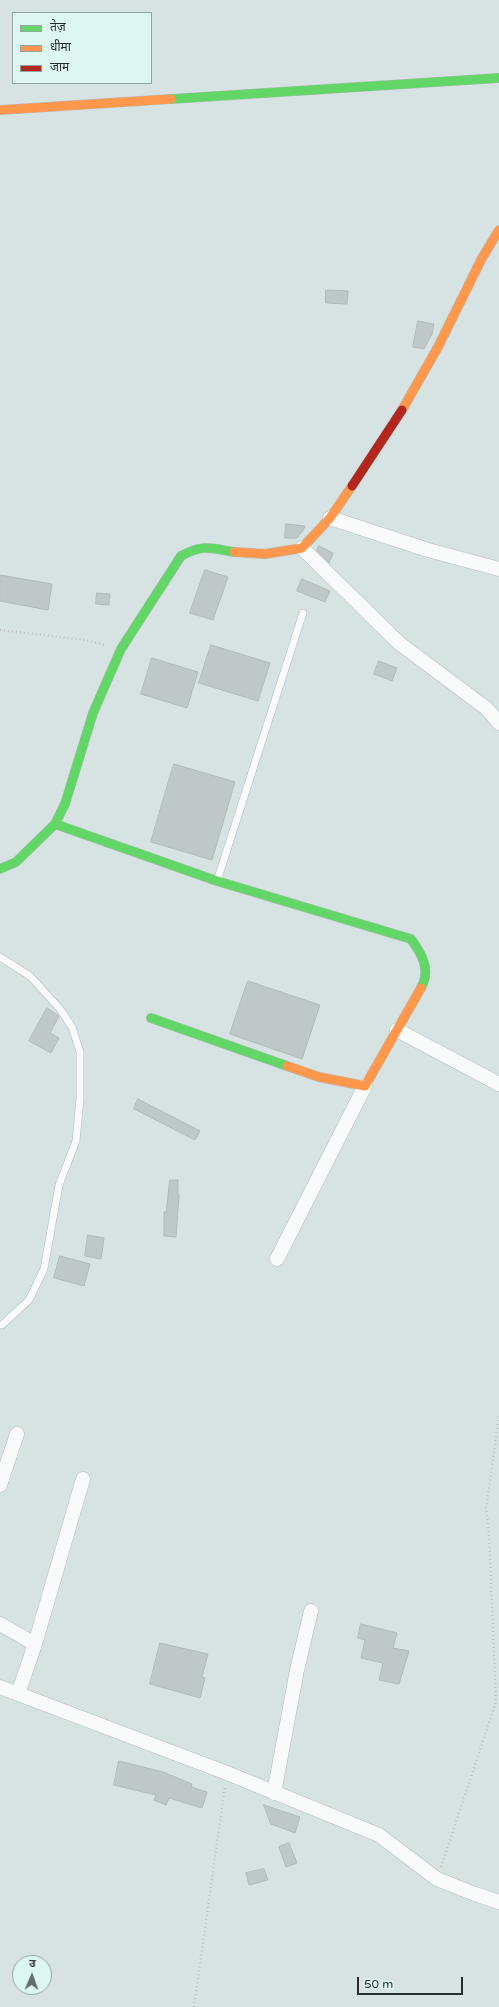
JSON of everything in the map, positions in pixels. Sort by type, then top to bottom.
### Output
[{"type":"street","points":[[0,110],[499,78]]},
{"type":"street","points":[[0,869],[16,862],[55,824],[65,804],[93,713],[121,649],[181,556],[189,550],[211,548],[247,554],[265,554],[302,548],[330,518],[393,425],[438,347],[482,258],[499,230]]},
{"type":"street","points":[[330,518],[428,550],[499,569]]},
{"type":"street","points":[[302,548],[399,643],[486,708],[499,723]]},
{"type":"street","points":[[55,824],[217,881],[411,939],[422,953],[426,964],[426,980],[365,1086],[277,1259]]},
{"type":"street","points":[[151,1018],[319,1077],[365,1086]]},
{"type":"street","points":[[397,1030],[499,1084]]},
{"type":"street","points":[[0,1485],[16,1434]]},
{"type":"street","points":[[18,1694],[35,1644],[84,1479]]},
{"type":"street","points":[[274,1793],[297,1670],[311,1611]]},
{"type":"street","points":[[0,1624],[35,1644]]},
{"type":"street","points":[[0,1687],[226,1773],[378,1835],[437,1879],[499,1902]]},
{"type":"lane","points":[[217,881],[303,613]]},
{"type":"lane","points":[[0,956],[30,976],[60,1009],[72,1027],[80,1052],[80,1099],[76,1141],[59,1185],[44,1269],[29,1300],[2,1325]]},
{"type":"path","points":[[0,630],[86,640],[121,649]]},
{"type":"path","points":[[437,1879],[496,1702],[489,1533],[486,1509],[499,1416]]},
{"type":"path","points":[[194,2007],[226,1773]]},
{"type":"building","points":[[326,290],[348,291],[347,304],[326,303]]},
{"type":"building","points":[[418,321],[434,324],[432,334],[424,349],[413,347]]},
{"type":"building","points":[[286,524],[305,526],[297,538],[285,538]]},
{"type":"building","points":[[319,546],[333,553],[329,563],[317,551]]},
{"type":"building","points":[[205,570],[228,577],[213,620],[190,613]]},
{"type":"building","points":[[0,575],[52,584],[48,610],[0,601]]},
{"type":"building","points":[[302,579],[330,591],[325,602],[297,591]]},
{"type":"building","points":[[97,593],[110,594],[109,605],[96,604]]},
{"type":"building","points":[[211,645],[270,663],[258,701],[199,683]]},
{"type":"building","points":[[152,658],[198,672],[187,708],[141,694]]},
{"type":"building","points":[[379,661],[397,668],[392,681],[374,674]]},
{"type":"building","points":[[174,764],[235,782],[212,860],[151,842]]},
{"type":"building","points":[[248,981],[320,1005],[302,1059],[230,1034]]},
{"type":"building","points":[[47,1008],[59,1016],[50,1033],[59,1038],[51,1053],[29,1041]]},
{"type":"building","points":[[138,1099],[200,1131],[195,1140],[134,1109]]},
{"type":"building","points":[[170,1180],[178,1180],[179,1195],[176,1237],[164,1236],[164,1212],[166,1212]]},
{"type":"building","points":[[88,1235],[104,1238],[101,1259],[85,1256]]},
{"type":"building","points":[[60,1256],[90,1264],[84,1286],[54,1278]]},
{"type":"building","points":[[361,1624],[397,1633],[393,1648],[409,1651],[399,1684],[379,1680],[383,1663],[361,1658],[365,1640],[358,1638]]},
{"type":"building","points":[[160,1643],[208,1654],[202,1677],[205,1678],[200,1698],[150,1684]]},
{"type":"building","points":[[119,1761],[163,1772],[192,1784],[191,1787],[207,1792],[202,1808],[169,1798],[166,1805],[154,1800],[156,1795],[114,1785]]},
{"type":"building","points":[[264,1805],[300,1817],[295,1833],[271,1824]]},
{"type":"building","points":[[289,1843],[297,1863],[286,1867],[279,1847]]},
{"type":"building","points":[[264,1869],[268,1880],[249,1885],[246,1873]]},
{"type":"traffic: fast","points":[[171,99],[499,78]]},
{"type":"traffic: fast","points":[[0,869],[16,862],[55,824],[65,804],[93,713],[121,649],[181,556],[201,548],[212,548],[234,552]]},
{"type":"traffic: fast","points":[[55,824],[217,881],[411,939],[419,950],[424,962],[425,975],[421,988]]},
{"type":"traffic: fast","points":[[151,1018],[287,1066]]},
{"type":"traffic: slow","points":[[0,110],[171,99]]},
{"type":"traffic: slow","points":[[402,410],[438,347],[482,258],[499,230]]},
{"type":"traffic: slow","points":[[234,552],[265,554],[302,548],[330,518],[352,486]]},
{"type":"traffic: slow","points":[[287,1066],[319,1077],[365,1086],[421,988]]},
{"type":"traffic: jam","points":[[352,486],[402,410]]}]
